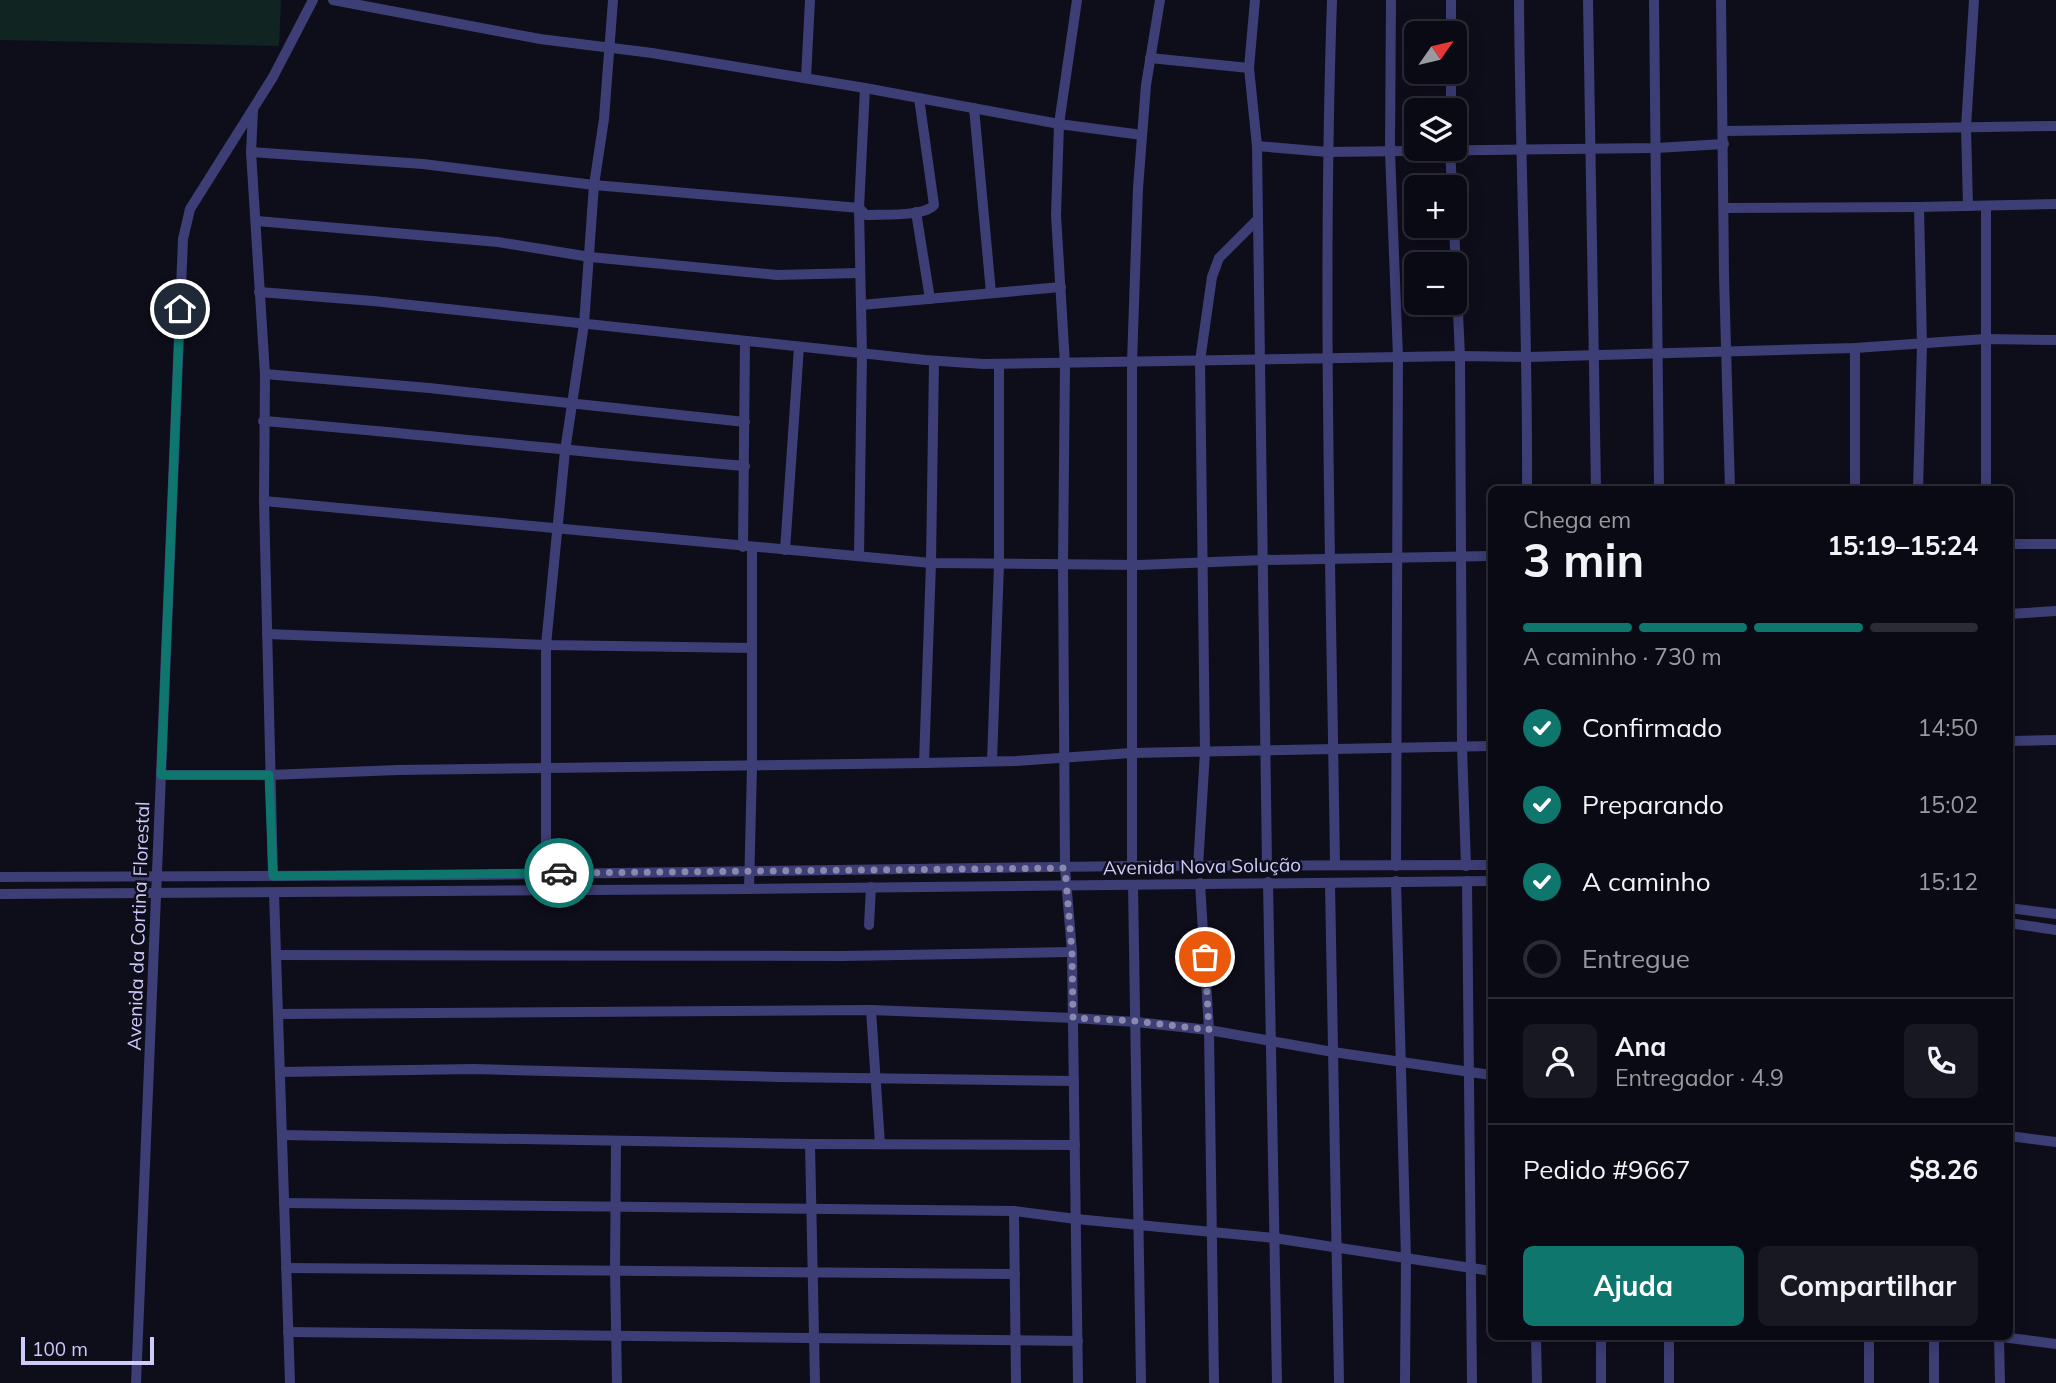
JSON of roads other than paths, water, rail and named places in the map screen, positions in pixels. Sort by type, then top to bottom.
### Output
[{"type":"street","name":"Avenida da Cortina Florestal","points":[[136,1383],[183,239],[190,209],[273,76],[313,0]]},
{"type":"street","points":[[333,0],[610,50],[652,53],[865,88],[1059,124],[1142,135]]},
{"type":"street","points":[[547,873],[547,645],[565,451],[584,324],[594,185],[604,119],[613,0]]},
{"type":"street","points":[[806,78],[810,0]]},
{"type":"street","points":[[1077,0],[1059,124],[1056,215],[1065,364],[1065,868],[1072,952],[1078,1383]]},
{"type":"street","points":[[1132,866],[1132,362],[1142,135],[1150,58],[1160,0]]},
{"type":"street","points":[[1255,0],[1249,68],[1257,146],[1267,866]]},
{"type":"street","points":[[1332,0],[1327,152],[1335,865]]},
{"type":"street","points":[[1391,0],[1390,152],[1398,357],[1396,866]]},
{"type":"street","points":[[1451,0],[1451,21]]},
{"type":"street","points":[[1519,0],[1520,150],[1528,357],[1527,486]]},
{"type":"street","points":[[1588,0],[1596,486]]},
{"type":"street","points":[[1654,0],[1659,486]]},
{"type":"street","points":[[1721,0],[1730,486]]},
{"type":"street","points":[[1968,206],[1966,127],[1974,0]]},
{"type":"street","points":[[1150,58],[1249,68]]},
{"type":"street","points":[[859,556],[862,354],[859,208],[865,88]]},
{"type":"street","points":[[251,152],[423,164],[594,185],[859,208],[866,215],[916,212],[930,210],[934,205],[919,98]]},
{"type":"street","points":[[254,107],[251,152],[265,374],[264,501],[273,876]]},
{"type":"street","points":[[974,108],[990,293]]},
{"type":"street","points":[[1724,131],[2056,125]]},
{"type":"street","points":[[1467,150],[1656,148],[1724,144]]},
{"type":"street","points":[[1257,146],[1327,152],[1404,152]]},
{"type":"street","points":[[1724,208],[2056,204]]},
{"type":"street","points":[[1986,206],[1986,486]]},
{"type":"street","points":[[1918,486],[1922,345],[1919,207]]},
{"type":"street","points":[[916,212],[930,299]]},
{"type":"street","points":[[1198,867],[1205,752],[1200,361],[1212,277],[1219,258],[1258,219]]},
{"type":"street","points":[[257,221],[498,242],[590,257],[777,275],[859,273]]},
{"type":"street","points":[[1455,238],[1460,356],[1462,747],[1466,866]]},
{"type":"street","points":[[861,305],[1061,287]]},
{"type":"street","points":[[259,292],[373,301],[862,354],[999,364],[1528,357],[1855,348],[1985,339],[2056,340]]},
{"type":"street","points":[[745,341],[745,467],[752,648],[749,889]]},
{"type":"street","points":[[785,550],[799,347]]},
{"type":"street","points":[[1855,348],[1855,486]]},
{"type":"street","points":[[924,763],[934,361]]},
{"type":"street","points":[[992,761],[999,564],[999,364]]},
{"type":"street","points":[[265,374],[429,388],[745,422]]},
{"type":"street","points":[[263,421],[745,467]]},
{"type":"street","points":[[264,501],[931,563],[1131,564],[1488,556]]},
{"type":"street","points":[[2013,544],[2056,544]]},
{"type":"street","points":[[2013,614],[2056,611]]},
{"type":"street","points":[[267,634],[547,645],[752,648]]},
{"type":"street","points":[[2013,741],[2056,740]]},
{"type":"street","points":[[161,775],[752,767],[992,761],[1266,749],[1488,746]]},
{"type":"street","name":"Avenida Nova Solução","points":[[0,877],[1488,865]]},
{"type":"street","points":[[1396,881],[1406,1259],[1405,1383]]},
{"type":"street","points":[[1467,881],[1472,1383]]},
{"type":"street","name":"Avenida Nova Solução","points":[[0,894],[1488,881]]},
{"type":"street","points":[[1268,882],[1277,1383]]},
{"type":"street","points":[[1200,883],[1209,1030],[1214,1383]]},
{"type":"street","points":[[1330,883],[1339,1383]]},
{"type":"street","points":[[1133,885],[1141,1383]]},
{"type":"street","points":[[870,925],[871,887]]},
{"type":"street","points":[[274,893],[290,1383]]},
{"type":"street","points":[[2013,909],[2056,914]]},
{"type":"street","points":[[2013,924],[2056,930]]},
{"type":"street","points":[[276,955],[842,956],[1072,952]]},
{"type":"street","points":[[278,1014],[871,1010],[1136,1021],[1488,1074]]},
{"type":"street","points":[[871,1010],[880,1144]]},
{"type":"street","points":[[279,1072],[474,1069],[1074,1081]]},
{"type":"street","points":[[282,1135],[810,1144],[1075,1145]]},
{"type":"street","points":[[2013,1137],[2056,1142]]},
{"type":"street","points":[[616,1141],[617,1383]]},
{"type":"street","points":[[810,1144],[815,1383]]},
{"type":"street","points":[[284,1203],[1014,1210],[1139,1226],[1274,1238],[1488,1271]]},
{"type":"street","points":[[1014,1210],[1016,1383]]},
{"type":"street","points":[[286,1268],[1015,1274]]},
{"type":"street","points":[[288,1332],[1078,1341]]},
{"type":"street","points":[[2013,1339],[2056,1345]]},
{"type":"street","points":[[1536,1340],[1537,1383]]},
{"type":"street","points":[[1601,1340],[1601,1383]]},
{"type":"street","points":[[1668,1340],[1669,1383]]},
{"type":"street","points":[[1869,1340],[1869,1383]]},
{"type":"street","points":[[1934,1340],[1934,1383]]},
{"type":"street","points":[[2000,1340],[2000,1383]]}]
